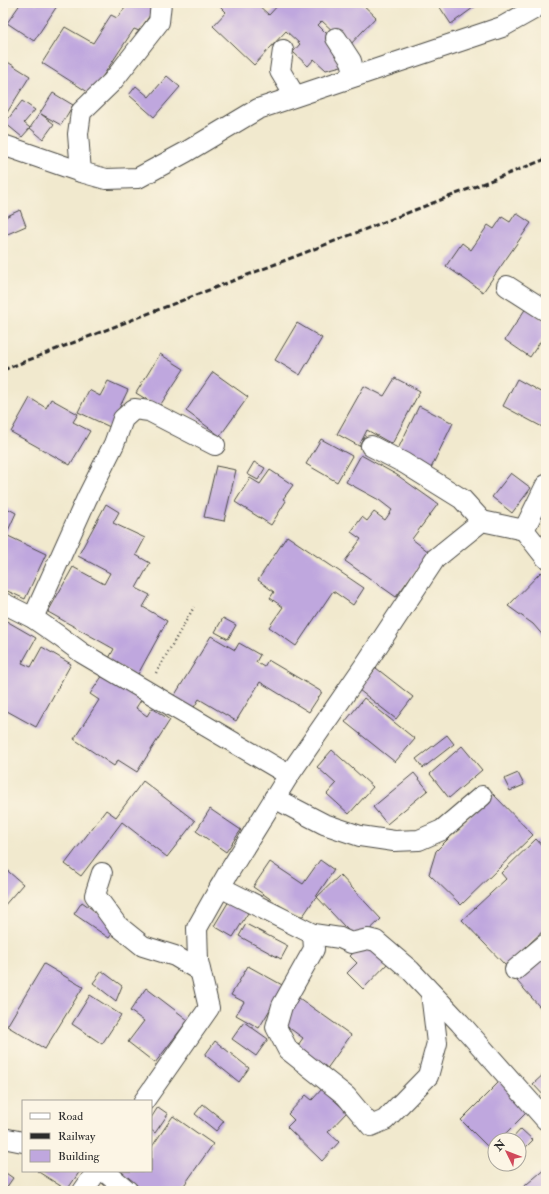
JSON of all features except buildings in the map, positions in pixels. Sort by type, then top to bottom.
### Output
[{"type":"street","points":[[81,172],[78,134],[81,112],[112,82],[150,33],[158,22],[161,3]]},
{"type":"street","points":[[3,145],[106,179],[138,178],[186,152],[258,109],[502,27],[539,10]]},
{"type":"street","points":[[336,38],[351,61],[355,76]]},
{"type":"street","points":[[283,50],[280,71],[295,96]]},
{"type":"street","points":[[507,286],[546,311]]},
{"type":"street","points":[[33,618],[87,498],[114,444],[123,419],[134,409],[149,411],[215,445]]},
{"type":"street","points":[[371,446],[404,463],[462,498],[482,521],[524,530],[546,558]]},
{"type":"street","points":[[524,530],[546,485]]},
{"type":"street","points":[[145,1100],[209,1008],[198,960],[197,928],[220,887],[289,775],[367,662],[435,559],[482,521]]},
{"type":"street","points":[[3,603],[33,618],[82,653],[289,775]]},
{"type":"street","points":[[274,798],[324,824],[360,836],[394,841],[419,840],[442,830],[482,796]]},
{"type":"street","points":[[102,872],[95,895],[117,925],[143,946],[175,956],[200,971]]},
{"type":"street","points":[[220,887],[312,934],[340,938],[351,943],[368,939],[376,941],[410,970],[490,1056],[546,1120]]},
{"type":"street","points":[[312,934],[314,949],[282,1006],[276,1027],[288,1050],[346,1096],[372,1126],[385,1120],[428,1076],[437,1043],[431,993]]},
{"type":"street","points":[[514,970],[546,944]]},
{"type":"street","points":[[3,1138],[22,1142]]},
{"type":"street","points":[[83,1191],[96,1172]]},
{"type":"street","points":[[105,1172],[128,1191]]},
{"type":"path","points":[[146,691],[194,607]]},
{"type":"railway","points":[[3,370],[546,159]]}]
